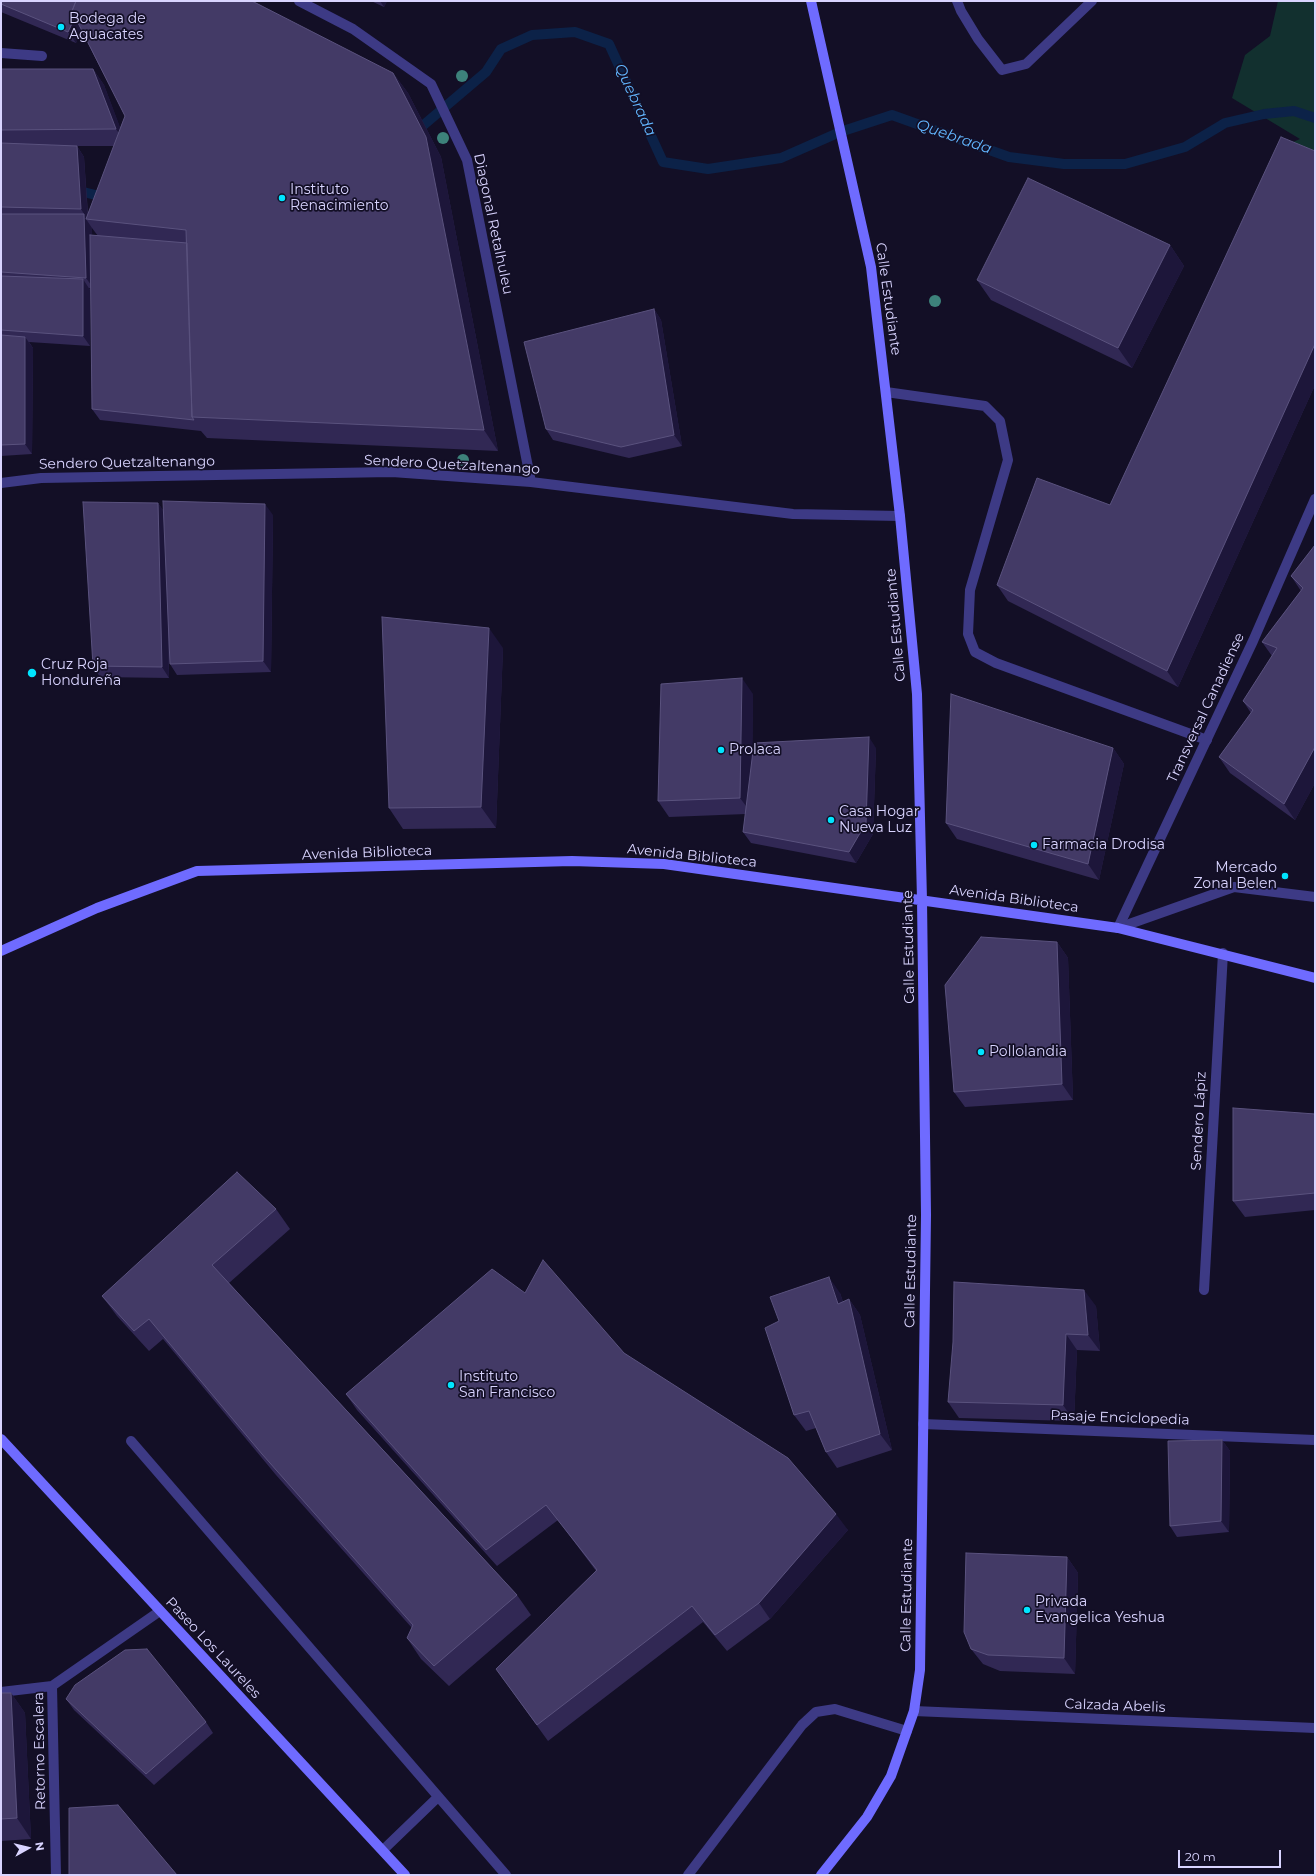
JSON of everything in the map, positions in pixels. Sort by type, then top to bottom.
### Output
[{"type":"street","name":"Diagonal Retalhuleu","points":[[299,1],[353,29],[431,84],[467,160],[531,482]]},
{"type":"street","name":"Calle Estudiante","points":[[811,1],[871,267],[900,516],[917,694],[922,900],[926,1214],[920,1670],[914,1711],[891,1776],[867,1817],[821,1875]]},
{"type":"street","points":[[957,1],[961,11],[978,39],[1002,70],[1026,64],[1092,1]]},
{"type":"street","points":[[1,53],[42,56]]},
{"type":"street","points":[[886,392],[985,406],[1000,421],[1008,460],[970,590],[968,634],[975,652],[996,663],[1207,740]]},
{"type":"street","name":"Sendero Quetzaltenango","points":[[1,483],[41,478],[392,472],[531,482],[793,514],[900,516]]},
{"type":"street","name":"Transversal Canadiense","points":[[1118,928],[1253,641],[1315,499]]},
{"type":"street","name":"Avenida Biblioteca","points":[[1,951],[97,908],[197,871],[572,861],[664,864],[1118,928],[1223,953],[1315,978]]},
{"type":"street","points":[[1118,928],[1234,887],[1315,897]]},
{"type":"street","name":"Sendero Lápiz","points":[[1204,1290],[1223,953]]},
{"type":"street","name":"Pasaje Enciclopedia","points":[[923,1424],[1315,1440]]},
{"type":"street","name":"Paseo Los Laureles","points":[[1,1439],[405,1875]]},
{"type":"street","points":[[131,1441],[506,1875]]},
{"type":"street","name":"Retorno Escalera","points":[[56,1875],[52,1686],[160,1611]]},
{"type":"street","points":[[1,1692],[52,1686]]},
{"type":"street","points":[[688,1875],[802,1725],[816,1712],[835,1709],[907,1731]]},
{"type":"street","name":"Calzada Abelis","points":[[914,1711],[1315,1728]]},
{"type":"street","points":[[383,1850],[438,1797]]},
{"type":"green space","points":[[1278,1],[1315,1],[1315,152],[1293,142],[1300,139],[1232,98],[1245,55],[1270,36]]},
{"type":"building","points":[[1,1],[76,1],[72,11],[75,17],[68,32],[1,4]]},
{"type":"building","name":"Instituto Renacimiento","points":[[76,1],[252,1],[393,73],[426,137],[484,430],[192,417],[186,230],[86,219],[125,116],[72,11]]},
{"type":"building","points":[[1,69],[93,69],[116,129],[1,130]]},
{"type":"building","points":[[1281,137],[1315,151],[1315,344],[1167,671],[997,585],[1037,478],[1110,505]]},
{"type":"building","points":[[1,143],[77,146],[81,209],[1,207]]},
{"type":"building","points":[[1028,178],[1170,245],[1118,348],[977,280]]},
{"type":"building","points":[[1,214],[84,214],[86,278],[1,272]]},
{"type":"building","points":[[90,235],[187,243],[192,417],[194,420],[92,409]]},
{"type":"building","points":[[1,276],[83,279],[83,336],[1,330]]},
{"type":"building","points":[[654,309],[674,435],[621,447],[546,429],[524,342]]},
{"type":"building","points":[[1,335],[25,337],[25,444],[1,445]]},
{"type":"building","points":[[163,501],[265,504],[263,661],[170,664]]},
{"type":"building","points":[[83,502],[158,503],[162,667],[93,666]]},
{"type":"building","points":[[1315,545],[1315,747],[1284,804],[1219,757],[1253,710],[1243,701],[1277,648],[1262,642],[1303,588],[1291,576]]},
{"type":"building","points":[[382,617],[489,628],[481,807],[389,808]]},
{"type":"building","points":[[742,678],[740,798],[658,801],[661,684]]},
{"type":"building","points":[[951,694],[1113,748],[1088,864],[946,823]]},
{"type":"building","points":[[869,737],[866,823],[849,852],[743,832],[754,743]]},
{"type":"building","points":[[981,937],[1057,942],[1062,1084],[954,1092],[945,985]]},
{"type":"building","points":[[1233,1108],[1315,1114],[1315,1193],[1233,1201]]},
{"type":"building","points":[[237,1172],[276,1209],[212,1265],[517,1595],[434,1666],[407,1638],[413,1625],[262,1454],[149,1319],[134,1331],[102,1296]]},
{"type":"building","points":[[543,1260],[624,1353],[788,1458],[836,1514],[759,1603],[715,1635],[692,1606],[537,1725],[496,1669],[597,1570],[546,1505],[486,1550],[346,1394],[492,1269],[525,1293]]},
{"type":"building","points":[[829,1277],[838,1304],[849,1299],[880,1434],[826,1452],[809,1411],[794,1415],[765,1328],[779,1321],[770,1297]]},
{"type":"building","points":[[954,1282],[1084,1290],[1088,1335],[1066,1334],[1063,1405],[948,1402],[953,1342]]},
{"type":"building","points":[[1222,1440],[1221,1521],[1170,1526],[1168,1441]]},
{"type":"building","name":"Privada Evangelica Yeshua","points":[[966,1553],[1067,1557],[1064,1658],[988,1655],[971,1649],[964,1632]]},
{"type":"building","points":[[147,1649],[206,1722],[146,1774],[66,1699],[75,1685],[125,1650]]},
{"type":"building","points":[[1,1693],[11,1693],[17,1818],[1,1819]]},
{"type":"building","points":[[118,1805],[177,1875],[69,1875],[69,1808]]},
{"type":"waterway","name":"Quebrada","points":[[413,134],[486,72],[501,49],[532,35],[575,32],[609,44],[663,162],[708,169],[781,158],[840,132],[892,115],[1009,157],[1064,164],[1125,164],[1185,147],[1225,123],[1264,114],[1294,111],[1315,118]]},
{"type":"waterway","name":"Quebrada","points":[[75,190],[108,198]]},
{"type":"place","name":"Bodega de Aguacates","points":[[61,27]]},
{"type":"place","name":"Instituto Renacimiento","points":[[282,198]]},
{"type":"place","name":"Cruz Roja Hondureña","points":[[32,673]]},
{"type":"place","name":"Prolaca","points":[[721,750]]},
{"type":"place","name":"Casa Hogar Nueva Luz","points":[[831,820]]},
{"type":"place","name":"Farmacia Drodisa","points":[[1034,845]]},
{"type":"place","name":"Mercado Zonal Belen","points":[[1285,876]]},
{"type":"place","name":"Pollolandia","points":[[981,1052]]},
{"type":"place","name":"Instituto San Francisco","points":[[451,1385]]},
{"type":"place","name":"Privada Evangelica Yeshua","points":[[1027,1610]]}]
